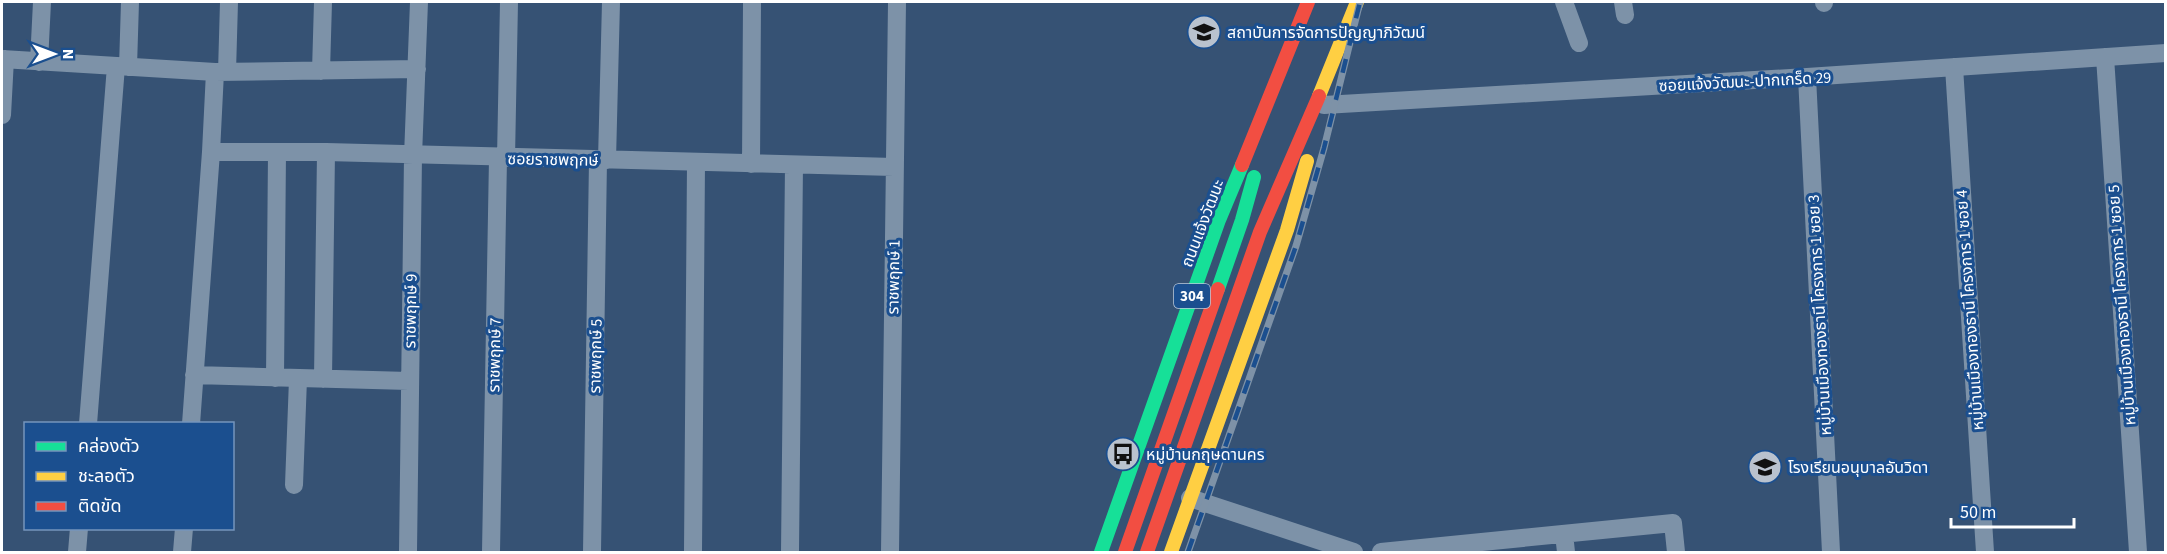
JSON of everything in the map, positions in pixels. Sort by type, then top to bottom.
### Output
[{"type":"main road","name":"ถนนแจ้งวัฒนะ","points":[[1101,552],[1220,220],[1293,44],[1308,2]]},
{"type":"main road","points":[[1147,552],[1260,232],[1332,67],[1357,2]]},
{"type":"main road","name":"ถนนแจ้งวัฒนะ","points":[[1125,552],[1242,220],[1293,44]]},
{"type":"main road","points":[[1171,552],[1287,230],[1324,105],[1332,67]]},
{"type":"street","points":[[39,62],[42,2]]},
{"type":"street","points":[[88,422],[130,2]]},
{"type":"street","points":[[191,422],[211,152],[229,2]]},
{"type":"street","points":[[321,71],[323,2]]},
{"type":"street","name":"ราชพฤกษ์ 9","points":[[408,552],[413,156],[418,2]]},
{"type":"street","name":"ราชพฤกษ์ 7","points":[[491,552],[502,158],[509,2]]},
{"type":"street","name":"ราชพฤกษ์ 5","points":[[592,552],[603,160],[611,2]]},
{"type":"street","points":[[751,164],[752,2]]},
{"type":"street","name":"ราชพฤกษ์ 1","points":[[890,552],[897,2]]},
{"type":"street","points":[[1564,2],[1579,43]]},
{"type":"street","name":"ซอยแจ้งวัฒนะ-ปากเกร็ด 29","points":[[1324,105],[1954,68],[2166,53]]},
{"type":"street","name":"หมู่บ้านเมืองทองธานี โครงการ 1 ซอย 5","points":[[2105,57],[2138,552]]},
{"type":"street","points":[[2,115],[3,59],[221,72],[417,69]]},
{"type":"street","name":"หมู่บ้านเมืองทองธานี โครงการ 1 ซอย 4","points":[[1954,68],[1985,552]]},
{"type":"street","name":"หมู่บ้านเมืองทองธานี โครงการ 1 ซอย 3","points":[[1807,77],[1832,552]]},
{"type":"street","name":"ซอยราชพฤกษ์","points":[[211,152],[326,152],[894,167]]},
{"type":"street","points":[[275,378],[277,152]]},
{"type":"street","points":[[323,379],[326,152]]},
{"type":"street","points":[[693,552],[696,163]]},
{"type":"street","points":[[790,552],[794,165]]},
{"type":"street","points":[[194,375],[409,381]]},
{"type":"street","points":[[294,485],[298,379]]},
{"type":"street","points":[[1190,498],[1354,552]]},
{"type":"street","points":[[1381,552],[1464,549],[1564,534],[1673,523],[1676,552]]},
{"type":"street","points":[[77,552],[79,530]]},
{"type":"street","points":[[182,552],[184,530]]},
{"type":"street","points":[[1564,534],[1566,552]]},
{"type":"railway","points":[[1188,552],[1296,246],[1324,148],[1360,2]]},
{"type":"traffic: fast","points":[[1101,552],[1219,220],[1242,165]]},
{"type":"traffic: fast","points":[[1218,289],[1254,177]]},
{"type":"traffic: slow","points":[[1319,96],[1357,2]]},
{"type":"traffic: slow","points":[[1171,552],[1287,230],[1307,161]]},
{"type":"traffic: jam","points":[[1242,165],[1308,2]]},
{"type":"traffic: jam","points":[[1147,552],[1260,232],[1319,96]]},
{"type":"traffic: jam","points":[[1125,552],[1218,289]]},
{"type":"place","name":"สถาบันการจัดการปัญญาภิวัฒน์","points":[[1204,32]]},
{"type":"place","name":"หมู่บ้านกฤษดานคร","points":[[1123,454]]},
{"type":"place","name":"โรงเรียนอนุบาลอันวิดา","points":[[1765,467]]}]
